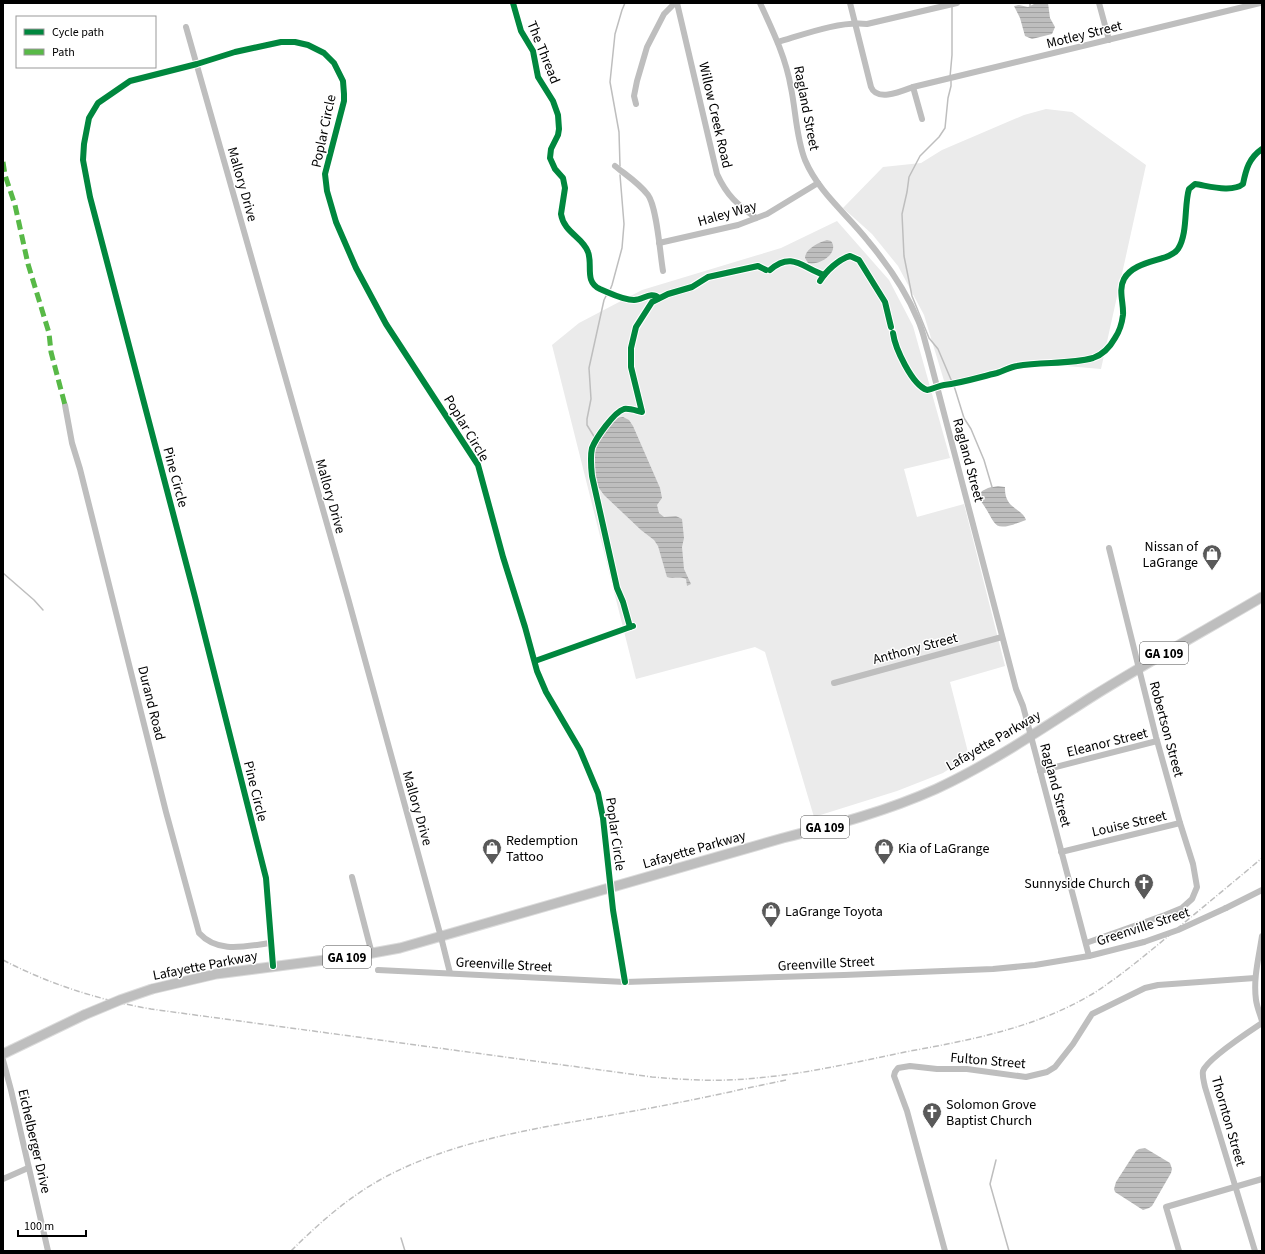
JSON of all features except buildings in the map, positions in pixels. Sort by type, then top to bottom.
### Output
[{"type":"highway","name":"Lafayette Parkway","points":[[3,1054],[84,1014],[152,989],[216,974],[372,954],[441,937],[783,838],[835,825],[902,803],[937,788],[968,772],[1138,668],[1262,597]]},
{"type":"street","points":[[636,104],[634,96],[647,47],[664,14],[676,3]]},
{"type":"street","name":"Willow Creek Road","points":[[676,3],[717,174],[723,188],[735,202],[756,218]]},
{"type":"street","name":"Ragland Street","points":[[760,3],[778,42],[786,65],[792,90],[797,131],[805,160],[818,184],[867,240],[897,278],[919,321],[1002,637],[1040,771],[1089,956]]},
{"type":"street","points":[[850,3],[855,23]]},
{"type":"street","points":[[778,42],[855,23],[867,24],[957,3]]},
{"type":"street","points":[[1099,3],[1110,40]]},
{"type":"street","name":"Motley Street","points":[[855,23],[873,92],[883,95],[1260,3]]},
{"type":"street","name":"Mallory Drive","points":[[186,27],[198,64],[450,973]]},
{"type":"street","name":"Poplar Circle","points":[[198,64],[235,52],[281,42],[295,42],[308,45],[319,50],[329,58],[337,68],[344,88],[344,101],[325,174],[327,191],[336,222],[356,268],[386,324],[478,465],[503,557],[537,671],[546,692],[580,750],[598,793],[603,818],[613,910],[625,982]]},
{"type":"street","name":"Pine Circle","points":[[198,64],[130,81],[98,103],[89,118],[84,144],[83,160],[90,199],[195,597],[266,878],[272,966]]},
{"type":"street","points":[[913,88],[922,119]]},
{"type":"street","points":[[615,166],[648,195],[653,206],[663,271]]},
{"type":"street","name":"Haley Way","points":[[659,243],[738,225],[767,214],[818,184]]},
{"type":"street","name":"Durand Road","points":[[64,405],[72,443],[166,812],[199,933],[209,942],[222,946],[271,943]]},
{"type":"street","name":"Robertson Street","points":[[1086,943],[1182,908],[1188,904],[1196,892],[1197,882],[1138,668],[1109,548]]},
{"type":"street","name":"Anthony Street","points":[[834,683],[1002,637]]},
{"type":"street","name":"Eleanor Street","points":[[1040,771],[1158,741]]},
{"type":"street","name":"Louise Street","points":[[1061,852],[1180,823]]},
{"type":"street","points":[[352,877],[372,954]]},
{"type":"street","name":"Greenville Street","points":[[378,970],[625,982],[993,969],[1035,965],[1089,956],[1144,942],[1178,930],[1262,890]]},
{"type":"street","points":[[1262,936],[1260,957],[1255,978],[1256,1001],[1262,1022]]},
{"type":"street","name":"Fulton Street","points":[[945,1251],[907,1111],[894,1076],[898,1068],[910,1066],[937,1069],[967,1068],[1026,1077],[1047,1072],[1055,1067],[1069,1050],[1092,1014],[1144,988],[1158,985],[1234,981],[1255,978]]},
{"type":"street","name":"Thornton Street","points":[[1255,1251],[1205,1087],[1204,1071],[1206,1066],[1228,1046],[1262,1022]]},
{"type":"street","name":"Eichelberger Drive","points":[[3,1060],[13,1097],[48,1251]]},
{"type":"street","points":[[3,1179],[28,1168]]},
{"type":"street","points":[[1179,1251],[1166,1207],[1262,1179]]},
{"type":"shaded area","points":[[1036,3],[1048,3],[1050,18],[1055,27],[1052,34],[1032,39],[1025,36],[1020,18],[1014,6],[1019,5],[1028,7]]},
{"type":"shaded area","points":[[1046,109],[1072,112],[1146,165],[1101,369],[1034,365],[994,371],[945,384],[924,315],[898,266],[872,234],[843,208],[883,167],[921,163],[942,150],[1024,115]]},
{"type":"shaded area","points":[[837,221],[889,280],[913,326],[950,458],[904,469],[917,517],[964,504],[1005,666],[950,682],[969,756],[943,773],[897,791],[814,817],[765,652],[755,647],[636,679],[552,345],[579,323],[642,290],[781,248]]},
{"type":"shaded area","points":[[827,240],[831,241],[833,246],[831,254],[818,263],[808,263],[805,258],[807,252],[820,242]]},
{"type":"shaded area","points":[[623,417],[629,420],[633,426],[660,488],[662,498],[657,505],[659,513],[664,517],[676,516],[682,519],[684,538],[682,547],[684,569],[691,584],[687,586],[686,579],[667,577],[658,546],[654,540],[641,530],[604,495],[596,484],[593,464],[595,447],[603,432],[611,422],[617,418]]},
{"type":"shaded area","points":[[998,486],[1005,487],[1007,500],[1024,516],[1026,520],[1006,526],[996,525],[980,500],[980,494],[988,488]]},
{"type":"shaded area","points":[[1145,1148],[1170,1163],[1172,1169],[1152,1206],[1143,1210],[1115,1192],[1114,1189],[1116,1182],[1136,1151]]},
{"type":"waterway","points":[[620,166],[619,132],[610,82],[615,34],[625,3]]},
{"type":"waterway","points":[[950,77],[952,55],[952,7]]},
{"type":"waterway","points":[[951,81],[945,128],[939,137],[920,156],[909,177],[902,214],[904,256],[912,296],[929,338],[938,349],[955,389],[964,418],[971,429],[984,460],[992,487]]},
{"type":"waterway","points":[[610,290],[622,248],[624,224],[620,175]]},
{"type":"waterway","points":[[595,438],[587,425],[591,399],[589,368],[604,300],[607,294]]},
{"type":"waterway","points":[[3,573],[34,600],[43,610]]},
{"type":"waterway","points":[[996,1160],[990,1184],[1009,1251]]},
{"type":"waterway","points":[[401,1238],[405,1251]]},
{"type":"railway","points":[[3,960],[56,984],[93,996],[151,1009],[652,1077],[704,1080],[743,1079],[812,1071],[954,1043],[1026,1024],[1049,1015],[1094,993],[1122,974],[1262,858]]},
{"type":"railway","points":[[291,1251],[325,1219],[362,1191],[389,1175],[446,1151],[506,1135],[668,1105],[786,1080]]},
{"type":"marked path","points":[[3,162],[5,175],[15,205],[28,264],[49,333],[51,352],[65,405]]},
{"type":"cycle path","name":"The Thread","points":[[513,3],[521,31],[533,51],[538,77],[553,101],[558,115],[558,135],[551,149],[550,158],[555,169],[563,178],[565,188],[561,214],[566,226],[586,247],[589,257],[590,278],[595,286],[625,299],[637,300],[653,295],[659,298]]},
{"type":"cycle path","points":[[273,966],[266,878],[195,597],[90,197],[83,160],[84,144],[89,118],[98,103],[130,81],[197,64],[235,52],[281,42],[295,42],[308,45],[324,53],[334,63],[343,81],[344,101],[325,174],[327,191],[336,222],[356,268],[386,324],[478,465],[503,557],[537,671],[546,692],[580,750],[598,793],[603,818],[613,910],[625,982]]},
{"type":"cycle path","points":[[893,333],[897,348],[910,374],[921,387],[927,390],[942,385],[997,373],[1014,367],[1074,362],[1096,357],[1103,353],[1111,344],[1120,327],[1123,315],[1121,288],[1124,279],[1136,268],[1174,253],[1178,249],[1185,228],[1189,189],[1195,184],[1220,188],[1238,187],[1243,184],[1251,160],[1262,149]]},
{"type":"cycle path","points":[[820,281],[829,269],[842,260],[850,256],[859,260],[885,302],[891,327]]},
{"type":"cycle path","points":[[770,270],[778,264],[791,261],[824,275]]},
{"type":"cycle path","points":[[630,627],[623,602],[617,588],[592,476],[591,458],[594,444],[601,432],[615,415],[624,409],[642,412],[631,367],[631,348],[636,327],[652,302],[668,294],[692,287],[708,277],[758,266],[766,270]]},
{"type":"cycle path","points":[[535,661],[633,626]]},
{"type":"place","name":"Nissan of LaGrange","points":[[1212,571]]},
{"type":"place","name":"Redemption Tattoo","points":[[492,865]]},
{"type":"place","name":"Kia of LaGrange","points":[[884,865]]},
{"type":"place","name":"Sunnyside Church","points":[[1144,900]]},
{"type":"place","name":"LaGrange Toyota","points":[[771,928]]},
{"type":"place","name":"Solomon Grove Baptist Church","points":[[932,1129]]}]
